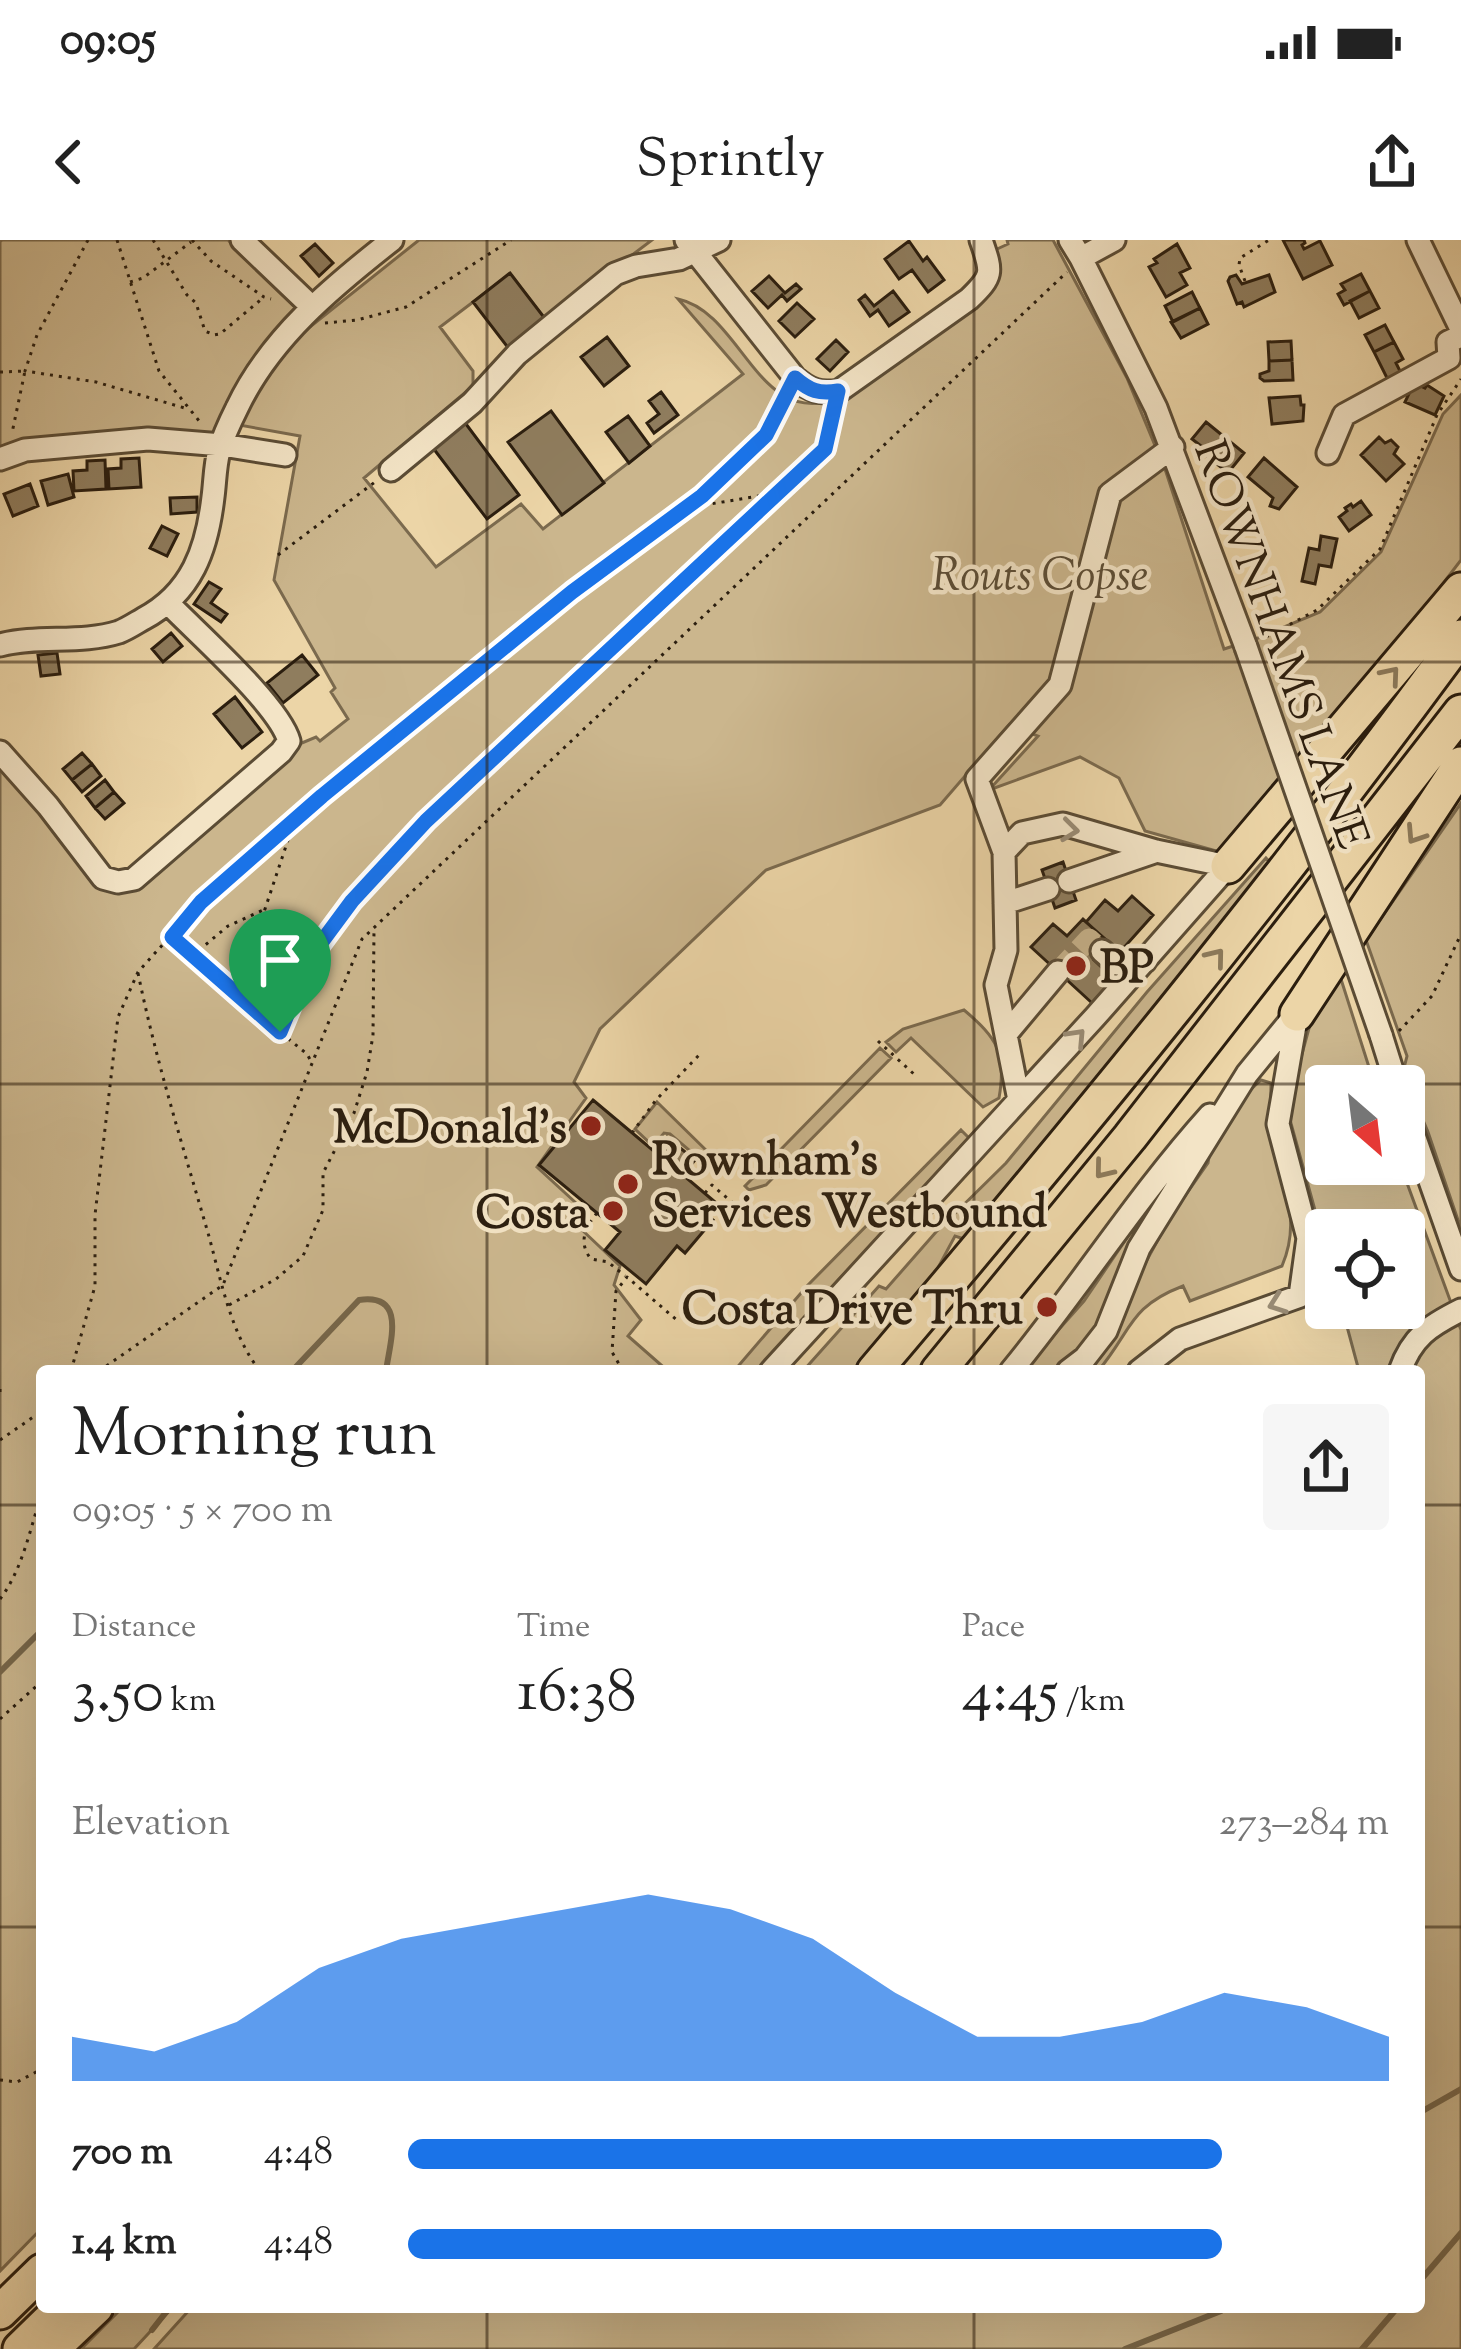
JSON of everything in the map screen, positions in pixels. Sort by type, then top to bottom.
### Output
[{"type":"highway","points":[[1228,866],[1461,590]]},
{"type":"highway","points":[[879,1365],[1253,912],[1461,637]]},
{"type":"highway","points":[[943,1365],[1130,1137],[1461,712]]},
{"type":"highway","points":[[1297,1014],[1461,764]]},
{"type":"highway","points":[[0,2312],[36,2277]]},
{"type":"highway","points":[[20,2349],[57,2313]]},
{"type":"highway","points":[[52,2349],[91,2313]]},
{"type":"street","points":[[242,240],[302,317]]},
{"type":"street","points":[[0,645],[118,632],[178,593],[197,566],[210,525],[218,453],[238,406],[268,358],[302,317],[392,240]]},
{"type":"street","points":[[391,470],[472,403],[517,354],[615,274],[679,260],[691,246],[719,240]]},
{"type":"street","points":[[691,246],[795,378],[822,394],[838,391],[969,299],[987,281],[990,267],[981,240]]},
{"type":"street","points":[[1076,249],[1114,240]]},
{"type":"street","points":[[1328,453],[1344,415],[1449,358],[1457,336],[1418,240]]},
{"type":"street","name":"ROWNHAMS LANE","points":[[1076,249],[1173,447],[1390,1065]]},
{"type":"street","points":[[4,457],[25,450],[148,439],[285,455]]},
{"type":"street","points":[[1019,1100],[997,986],[1006,950],[1004,852],[977,779],[1060,686],[1110,494],[1173,447]]},
{"type":"street","points":[[0,752],[103,878],[118,882],[134,879],[264,767],[289,741],[285,728],[168,603]]},
{"type":"street","points":[[776,1365],[1228,866],[1063,824],[1022,833],[1004,852]]},
{"type":"street","points":[[1005,903],[1156,851]]},
{"type":"street","points":[[1102,951],[1117,964],[1145,961]]},
{"type":"street","points":[[1007,1033],[1058,972]]},
{"type":"street","points":[[1016,1365],[1173,1156],[1297,1014]]},
{"type":"street","points":[[1147,1365],[1180,1339],[1300,1296],[1308,1238],[1278,1124],[1297,1014]]},
{"type":"street","points":[[1075,1365],[1106,1331],[1139,1248],[1247,1074]]},
{"type":"street","points":[[1425,1167],[1461,1269]]},
{"type":"street","points":[[1402,1365],[1409,1347],[1461,1310]]},
{"type":"path","points":[[4,457],[37,335],[88,240]]},
{"type":"path","points":[[117,240],[159,371],[222,445]]},
{"type":"path","points":[[153,240],[196,303],[205,331],[220,334],[264,297]]},
{"type":"path","points":[[130,282],[143,278],[192,240],[211,261],[302,317],[357,320],[406,307],[511,240]]},
{"type":"path","points":[[1245,281],[1240,258],[1269,240]]},
{"type":"path","points":[[109,1365],[223,1286],[362,939],[1076,249]]},
{"type":"path","points":[[0,372],[96,382],[188,409]]},
{"type":"path","points":[[73,1365],[95,1286],[95,1215],[118,1017],[138,972],[201,902],[295,821],[572,592],[685,508],[766,435],[795,378]]},
{"type":"path","points":[[1246,647],[1317,610],[1379,549],[1437,415],[1461,379]]},
{"type":"path","points":[[280,1032],[312,955],[352,901],[426,821],[825,449],[838,391]]},
{"type":"path","points":[[278,555],[391,470]]},
{"type":"path","points":[[685,508],[779,493]]},
{"type":"path","points":[[295,821],[262,918],[296,994]]},
{"type":"path","points":[[192,956],[228,926],[264,909]]},
{"type":"path","points":[[229,1305],[276,1280],[304,1256],[323,1210],[323,1173],[354,1113],[367,1072],[373,1035],[374,927]]},
{"type":"path","points":[[1382,1039],[1394,1038],[1432,996],[1461,934]]},
{"type":"path","points":[[172,937],[312,1063]]},
{"type":"path","points":[[138,972],[223,1286],[244,1351],[255,1365]]},
{"type":"path","points":[[878,1041],[916,1076]]},
{"type":"path","points":[[632,1133],[656,1100],[701,1054]]},
{"type":"path","points":[[705,1193],[712,1185],[763,1229]]},
{"type":"path","points":[[597,1213],[587,1225],[585,1252],[591,1259],[608,1262],[679,1322]]},
{"type":"path","points":[[620,1365],[612,1352],[616,1291],[626,1277]]},
{"type":"path","points":[[0,1440],[36,1415]]},
{"type":"path","points":[[0,1599],[9,1587],[36,1511]]},
{"type":"path","points":[[0,1719],[36,1687]]},
{"type":"path","points":[[0,2080],[17,2082],[36,2072]]},
{"type":"green space","points":[[2,240],[228,240],[298,310],[217,436],[0,453]]},
{"type":"green space","name":"Routs Copse","points":[[419,240],[652,240],[546,320],[510,274],[440,327],[473,371],[473,386],[364,478],[436,567],[521,504],[543,529],[743,374],[678,299],[719,325],[769,384],[788,398],[811,404],[839,398],[979,301],[995,250],[1008,244],[1007,240],[1053,240],[1127,378],[1166,472],[1224,649],[1320,612],[1381,552],[1443,414],[1461,395],[1461,560],[1308,760],[1227,854],[1145,831],[1119,778],[1080,757],[989,790],[1038,736],[1009,725],[940,805],[766,870],[600,1029],[574,1082],[586,1098],[537,1167],[588,1214],[581,1229],[620,1266],[614,1285],[641,1320],[628,1336],[661,1365],[36,1365],[36,2234],[0,2271],[0,762],[100,881],[181,851],[297,745],[316,737],[320,741],[348,719],[274,580],[300,436],[239,425],[264,379],[301,334]]},
{"type":"green space","points":[[1461,803],[1461,1229],[1425,1125],[1425,1065],[1405,1065],[1407,1056],[1366,940]]},
{"type":"green space","points":[[1266,858],[1270,862],[1082,1101],[964,1239],[955,1236],[933,1277],[859,1365],[808,1365],[879,1286],[886,1289],[1006,1163],[1147,992]]},
{"type":"green space","points":[[1340,976],[1368,1065],[1305,1065],[1305,1174],[1287,1109],[1314,1010]]},
{"type":"green space","points":[[964,1010],[992,1038],[1000,1058],[999,1098],[983,1107],[911,1038],[896,1052],[886,1042],[903,1029]]},
{"type":"green space","points":[[880,1048],[891,1058],[766,1185],[749,1190],[745,1186]]},
{"type":"green space","points":[[1261,1080],[1271,1083],[1271,1132],[1291,1230],[1282,1266],[1190,1301],[1183,1286],[1165,1294],[1133,1321],[1103,1365],[1093,1365],[1121,1323],[1136,1280],[1171,1216],[1208,1163],[1210,1151],[1246,1094]]},
{"type":"green space","points":[[657,1102],[710,1154],[703,1162],[670,1134],[664,1133],[653,1146],[635,1129]]},
{"type":"green space","points":[[961,1130],[971,1140],[764,1365],[739,1365],[807,1286]]},
{"type":"green space","points":[[1308,1185],[1408,1185],[1417,1209],[1315,1209]]},
{"type":"green space","points":[[1152,1201],[1156,1204],[1126,1271],[1082,1346],[1062,1365],[1027,1365],[1084,1301]]},
{"type":"green space","points":[[1425,1232],[1461,1330],[1461,2349],[154,2349],[187,2313],[1425,2313],[1425,1365],[1357,1365],[1348,1329],[1425,1329]]},
{"type":"green space","points":[[117,2313],[167,2313],[134,2349],[81,2349]]},
{"type":"building","points":[[1283,240],[1304,240],[1304,249],[1320,241],[1332,265],[1303,279]]},
{"type":"building","points":[[909,241],[944,280],[928,292],[912,270],[899,279],[885,259]]},
{"type":"building","points":[[315,244],[333,263],[319,276],[301,256]]},
{"type":"building","points":[[1177,244],[1190,268],[1180,273],[1187,285],[1166,297],[1149,267]]},
{"type":"building","points":[[510,273],[546,320],[509,349],[473,302]]},
{"type":"building","points":[[1361,274],[1370,291],[1344,305],[1338,294],[1345,290],[1341,284]]},
{"type":"building","points":[[1236,275],[1242,284],[1269,275],[1275,292],[1244,307],[1242,302],[1237,304],[1228,281]]},
{"type":"building","points":[[769,276],[785,293],[796,284],[801,289],[787,301],[782,295],[768,308],[752,291]]},
{"type":"building","points":[[893,291],[909,312],[889,326],[878,310],[870,316],[859,300],[865,295],[874,306]]},
{"type":"building","points":[[1370,291],[1379,308],[1359,318],[1350,301]]},
{"type":"building","points":[[1192,292],[1200,308],[1173,322],[1165,306]]},
{"type":"building","points":[[797,303],[814,319],[795,337],[779,321]]},
{"type":"building","points":[[1200,308],[1208,324],[1181,338],[1171,322]]},
{"type":"building","points":[[1385,325],[1394,342],[1374,352],[1365,335]]},
{"type":"building","points":[[607,337],[629,366],[604,386],[581,357]]},
{"type":"building","points":[[836,340],[848,352],[830,371],[817,359]]},
{"type":"building","points":[[1291,341],[1292,360],[1269,361],[1268,342]]},
{"type":"building","points":[[1394,342],[1403,359],[1396,363],[1401,373],[1388,380],[1374,352]]},
{"type":"building","points":[[1292,360],[1293,380],[1260,378],[1269,371],[1269,361]]},
{"type":"building","points":[[1414,383],[1444,396],[1435,415],[1405,402]]},
{"type":"building","points":[[661,392],[678,415],[654,433],[647,423],[659,414],[649,401]]},
{"type":"building","points":[[1300,396],[1303,421],[1272,424],[1269,398]]},
{"type":"building","points":[[551,411],[604,483],[562,515],[508,442]]},
{"type":"building","points":[[628,416],[650,446],[629,463],[606,432]]},
{"type":"building","points":[[463,420],[519,495],[487,519],[430,444]]},
{"type":"building","points":[[1206,422],[1244,453],[1228,473],[1192,439]]},
{"type":"building","points":[[1379,437],[1398,447],[1394,454],[1404,464],[1386,481],[1361,455]]},
{"type":"building","points":[[139,458],[141,487],[109,489],[108,469],[121,468],[121,459]]},
{"type":"building","points":[[1264,458],[1297,487],[1279,509],[1270,506],[1273,498],[1248,477]]},
{"type":"building","points":[[105,460],[106,489],[74,491],[73,471],[87,470],[87,461]]},
{"type":"building","points":[[68,474],[74,497],[48,505],[41,481]]},
{"type":"building","points":[[30,484],[38,506],[13,516],[4,494]]},
{"type":"building","points":[[197,497],[197,512],[171,514],[170,498]]},
{"type":"building","points":[[1361,501],[1371,515],[1349,531],[1339,517],[1345,508]]},
{"type":"building","points":[[162,526],[178,534],[167,556],[150,548]]},
{"type":"building","points":[[1321,536],[1337,539],[1331,567],[1319,565],[1315,584],[1302,581],[1309,548],[1319,550]]},
{"type":"building","points":[[209,582],[221,589],[211,603],[227,614],[221,622],[194,604]]},
{"type":"building","points":[[171,633],[182,646],[163,662],[152,649]]},
{"type":"building","points":[[57,653],[60,674],[41,676],[38,655]]},
{"type":"building","points":[[302,655],[318,675],[283,703],[267,683]]},
{"type":"building","points":[[235,697],[262,732],[242,748],[214,714]]},
{"type":"building","points":[[82,753],[92,764],[72,780],[63,769]]},
{"type":"building","points":[[92,764],[101,776],[82,792],[72,780]]},
{"type":"building","points":[[105,780],[114,792],[95,808],[86,796]]},
{"type":"building","points":[[114,792],[124,803],[105,819],[95,808]]},
{"type":"building","points":[[1063,862],[1076,900],[1055,908],[1042,870]]},
{"type":"building","points":[[1132,896],[1153,915],[1120,952],[1086,922],[1105,900],[1118,911]]},
{"type":"building","name":"BP","points":[[1083,919],[1109,943],[1094,960],[1114,979],[1092,1003],[1031,947],[1053,924],[1067,936]]},
{"type":"building","name":"Rownham's Services Westbound","points":[[593,1100],[655,1152],[667,1137],[695,1160],[683,1175],[715,1202],[705,1214],[713,1220],[685,1253],[677,1246],[646,1284],[605,1250],[620,1232],[539,1165]]},
{"type":"waterway","points":[[298,1365],[359,1300],[374,1300],[390,1311],[387,1365]]},
{"type":"waterway","points":[[0,1672],[36,1636]]},
{"type":"waterway","points":[[1425,2110],[1461,2089]]},
{"type":"waterway","points":[[1425,2275],[1461,2233]]},
{"type":"waterway","points":[[152,2330],[165,2313]]},
{"type":"waterway","points":[[1125,2349],[1216,2313]]},
{"type":"waterway","points":[[1362,2349],[1393,2313]]},
{"type":"tunnel","points":[[1058,972],[1089,939],[1102,951]]},
{"type":"place","name":"BP","points":[[1076,966]]},
{"type":"place","name":"McDonald's","points":[[591,1126]]},
{"type":"place","name":"Rownham's Services Westbound","points":[[628,1184]]},
{"type":"place","name":"Costa","points":[[613,1211]]},
{"type":"place","name":"Costa Drive Thru","points":[[1047,1307]]},
{"type":"route","points":[[795,378],[822,394],[838,391],[825,449],[426,821],[352,901],[312,955],[280,1032],[172,937],[201,902],[322,796],[572,592],[702,496],[766,435],[795,378]]}]
